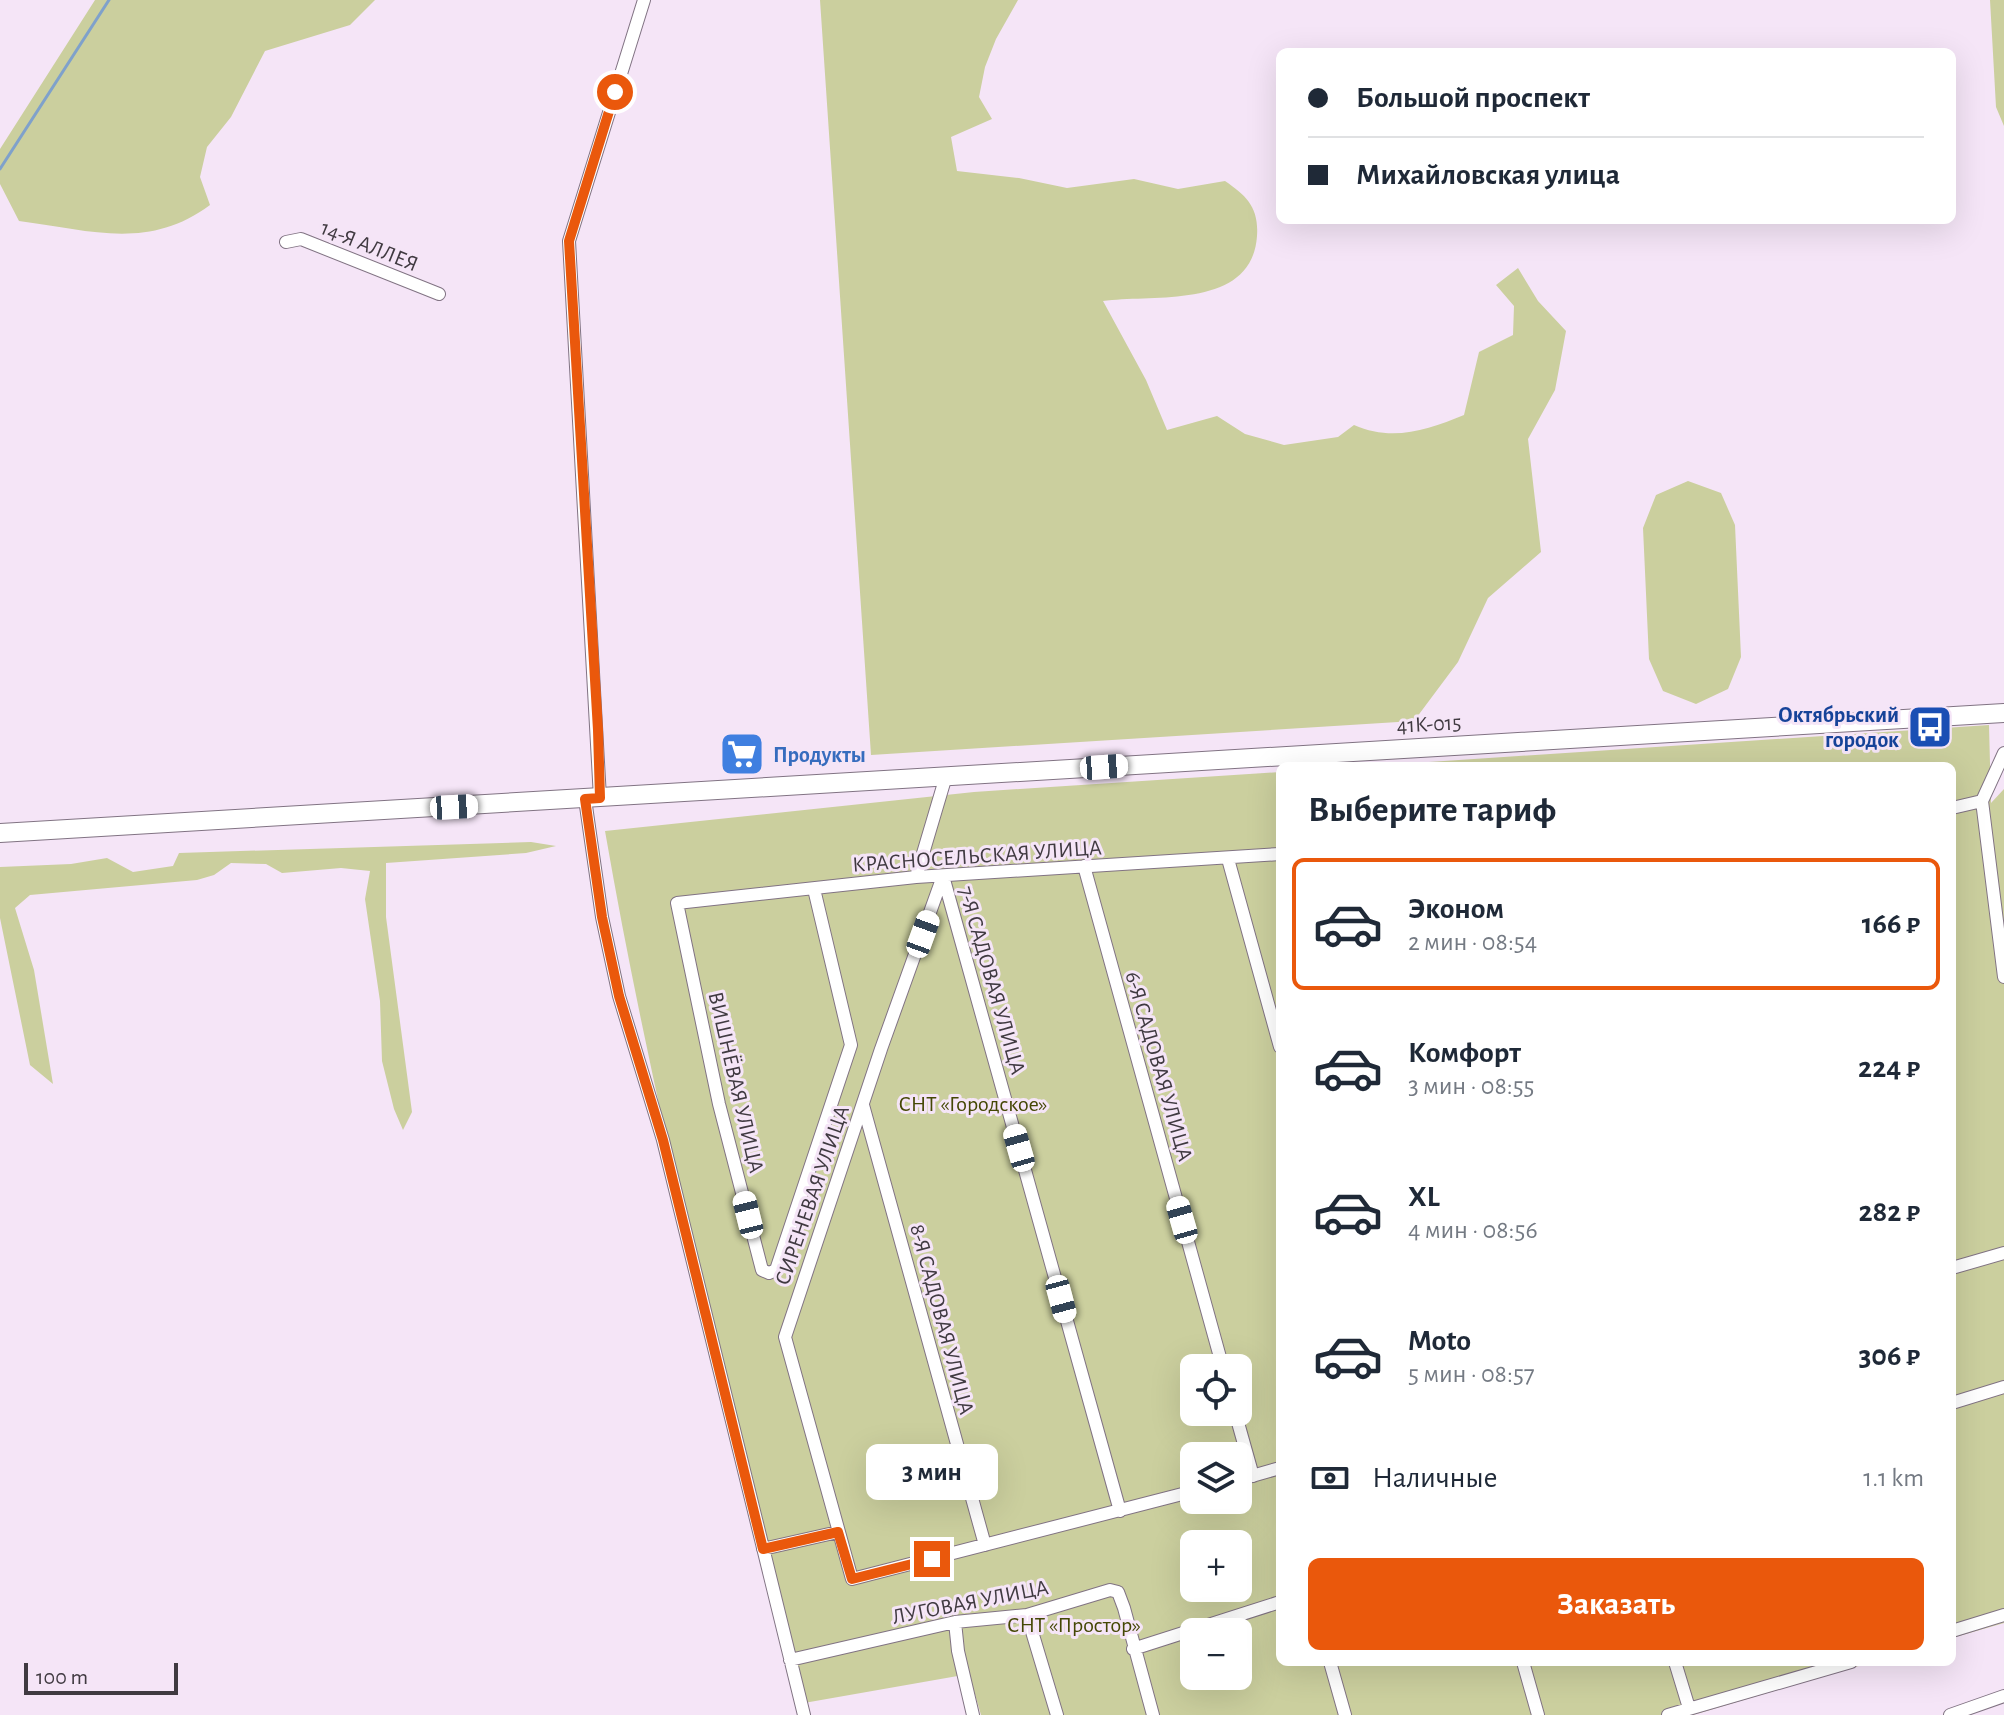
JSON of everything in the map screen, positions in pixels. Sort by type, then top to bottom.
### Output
[{"type":"main road","name":"41К-015","points":[[0,833],[2004,713]]},
{"type":"street","points":[[644,0],[569,241],[593,799],[602,917],[619,996],[663,1140],[802,1709]]},
{"type":"street","name":"14-Я АЛЛЕЯ","points":[[286,242],[301,239],[439,294]]},
{"type":"street","points":[[2004,753],[1982,801],[2004,977]]},
{"type":"street","points":[[916,877],[946,776]]},
{"type":"street","points":[[1956,807],[1982,801]]},
{"type":"street","name":"КРАСНОСЕЛЬСКАЯ УЛИЦА","points":[[677,903],[916,877],[1276,854]]},
{"type":"street","points":[[1228,859],[1276,1033]]},
{"type":"street","name":"6-Я САДОВАЯ УЛИЦА","points":[[1084,866],[1219,1354]]},
{"type":"street","name":"СИРЕНЕВАЯ УЛИЦА","points":[[943,876],[785,1337],[852,1579],[985,1545]]},
{"type":"street","name":"7-Я САДОВАЯ УЛИЦА","points":[[943,876],[1120,1511]]},
{"type":"street","name":"ВИШНЁВАЯ УЛИЦА","points":[[677,903],[719,1104],[762,1270],[769,1273],[776,1270],[851,1045],[814,889]]},
{"type":"street","name":"8-Я САДОВАЯ УЛИЦА","points":[[863,1104],[985,1545]]},
{"type":"street","points":[[1956,1267],[2004,1253]]},
{"type":"street","points":[[1956,1402],[2004,1387]]},
{"type":"street","points":[[1239,1426],[1253,1476],[1276,1469]]},
{"type":"street","points":[[985,1545],[1180,1495]]},
{"type":"street","points":[[763,1549],[838,1532]]},
{"type":"street","name":"ЛУГОВАЯ УЛИЦА","points":[[790,1660],[955,1622],[1027,1615],[1110,1590],[1118,1592],[1133,1649]]},
{"type":"street","points":[[1153,1715],[1133,1649],[1276,1603]]},
{"type":"street","points":[[1027,1615],[1057,1715]]},
{"type":"street","points":[[1956,1630],[2004,1615]]},
{"type":"street","points":[[955,1622],[958,1651],[973,1715]]},
{"type":"street","points":[[1331,1666],[1345,1715]]},
{"type":"street","points":[[1524,1666],[1538,1715]]},
{"type":"street","points":[[1676,1666],[1689,1708]]},
{"type":"street","points":[[1668,1715],[1837,1666]]},
{"type":"street","points":[[1950,1715],[2004,1696]]},
{"type":"green space","points":[[95,0],[375,0],[350,25],[265,51],[231,117],[207,147],[200,177],[210,205],[164,228],[118,234],[19,221],[0,184],[0,149]]},
{"type":"green space","points":[[820,0],[1018,0],[996,39],[985,67],[979,97],[992,119],[951,137],[957,171],[1019,178],[1067,188],[1134,179],[1178,189],[1225,181],[1250,204],[1256,218],[1257,236],[1251,260],[1238,276],[1220,287],[1197,294],[1103,301],[1146,380],[1167,430],[1217,416],[1245,434],[1284,445],[1338,437],[1354,425],[1382,433],[1410,432],[1464,415],[1479,352],[1513,335],[1514,306],[1496,285],[1518,268],[1538,301],[1566,331],[1555,390],[1528,439],[1541,552],[1488,598],[1458,662],[1414,721],[871,755]]},
{"type":"green space","points":[[1990,0],[2004,0],[2004,126],[1996,107]]},
{"type":"green space","points":[[1688,481],[1721,493],[1735,525],[1741,657],[1728,689],[1696,704],[1663,691],[1649,659],[1643,528],[1656,495]]},
{"type":"green space","points":[[1989,725],[1991,803],[2004,789],[2004,1623],[1956,1637],[1956,762],[1429,762]]},
{"type":"green space","name":"СНТ «Городское»","points":[[1276,772],[1276,1666],[1858,1666],[1693,1715],[981,1715],[969,1674],[804,1703],[671,1160],[605,831],[974,792]]},
{"type":"green space","points":[[531,842],[556,846],[526,853],[386,863],[386,917],[412,1112],[403,1130],[394,1109],[382,1061],[380,1001],[365,899],[370,871],[341,868],[282,873],[266,864],[231,863],[214,875],[197,880],[30,895],[15,908],[34,970],[53,1084],[30,1065],[0,918],[0,867],[71,864],[107,858],[133,872],[173,866],[179,853]]},
{"type":"waterway","points":[[0,169],[109,0]]},
{"type":"place","name":"Октябрьский городок","points":[[1930,727]]},
{"type":"place","name":"Продукты","points":[[742,754]]},
{"type":"route","points":[[615,92],[569,241],[600,798],[585,799],[602,917],[619,996],[663,1140],[763,1549],[838,1532],[852,1579],[932,1559]]},
{"type":"park label","name":"СНТ «Простор»","points":[[1074,1624]]}]
